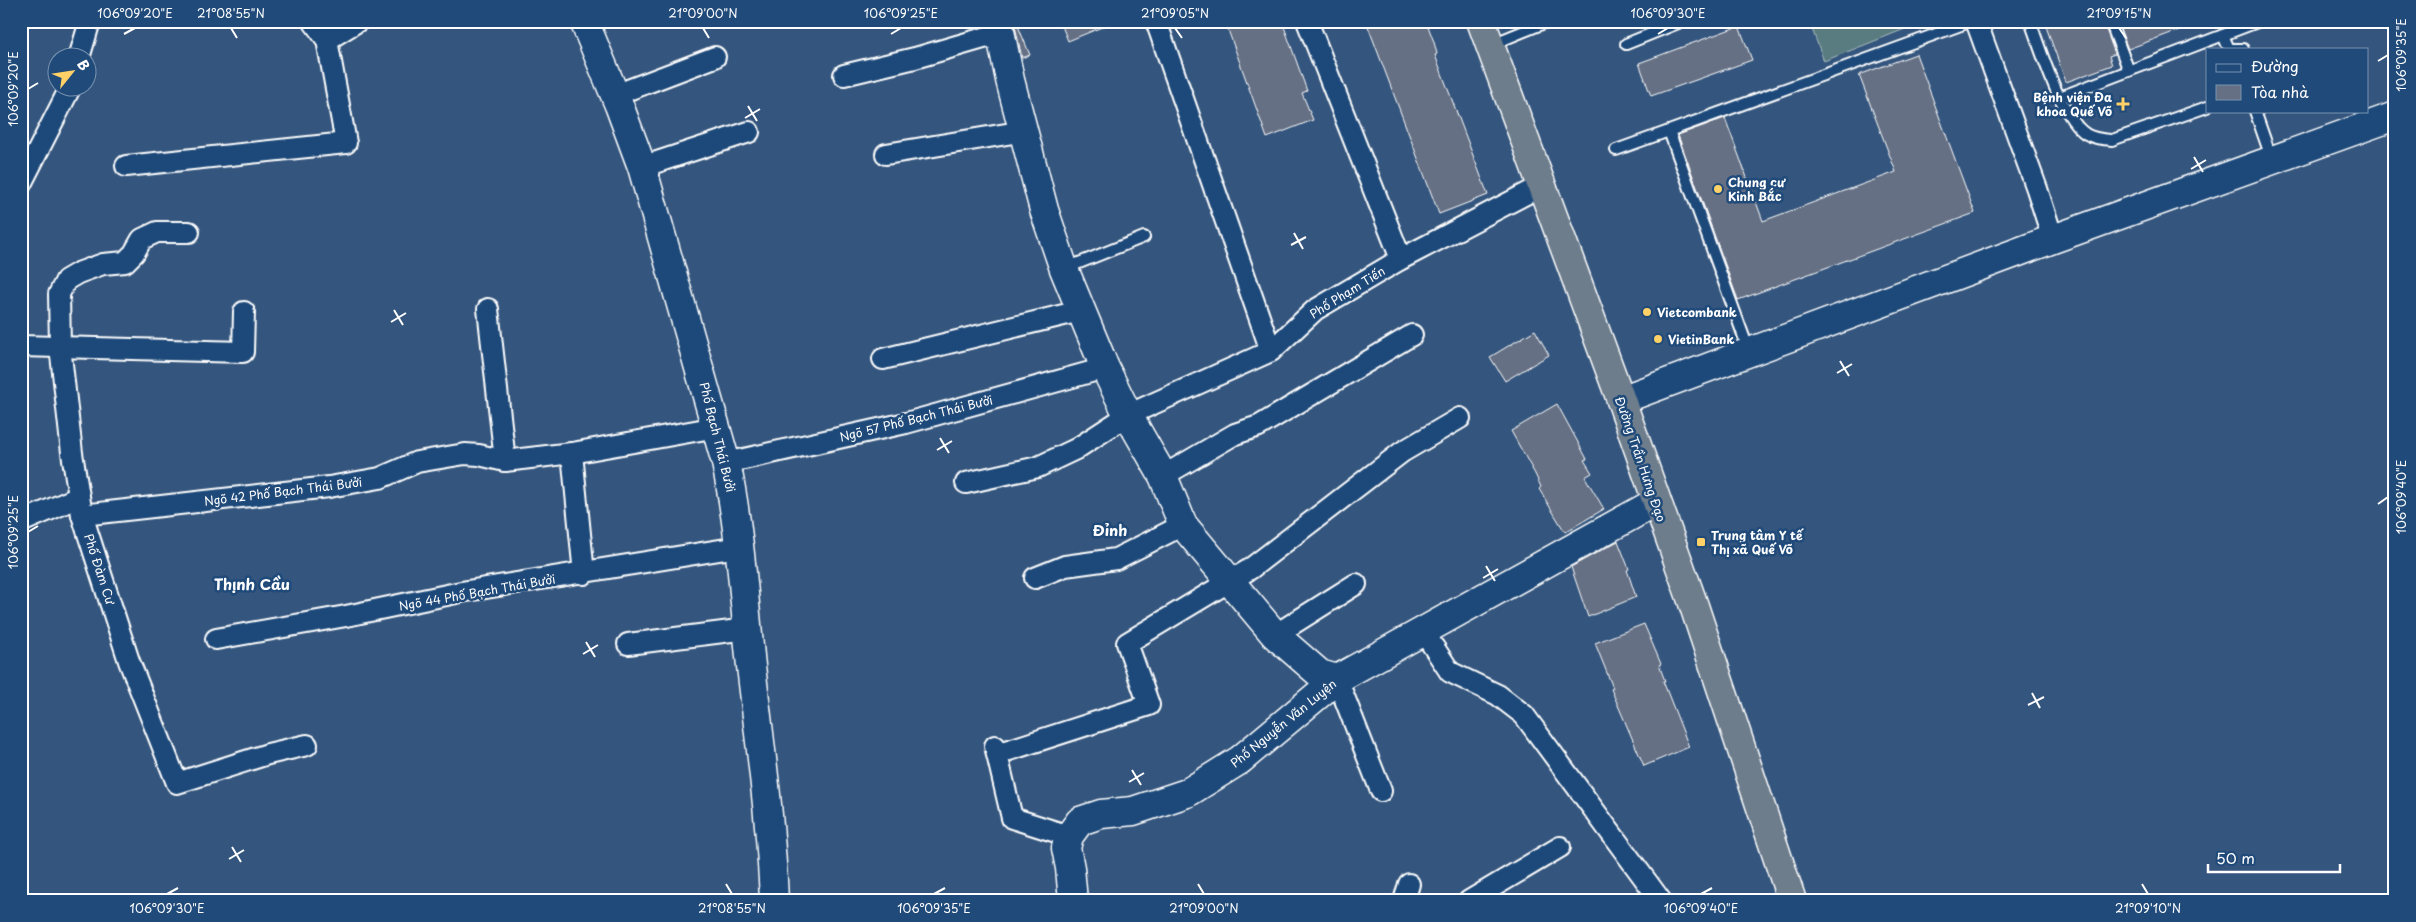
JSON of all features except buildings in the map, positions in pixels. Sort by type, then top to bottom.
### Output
[{"type":"highway","name":"Đường Trần Hưng Đạo","points":[[1485,33],[1543,186],[1694,606],[1792,901]]},
{"type":"street","points":[[82,48],[90,21]]},
{"type":"street","points":[[126,166],[346,143],[327,40],[313,21]]},
{"type":"street","points":[[327,40],[358,21]]},
{"type":"street","name":"Phố Bạch Thái Bưởi","points":[[584,21],[642,167],[726,463],[732,494],[747,629],[772,861],[774,901]]},
{"type":"street","points":[[1156,21],[1272,351]]},
{"type":"street","points":[[1307,21],[1401,259]]},
{"type":"street","points":[[1974,21],[2038,189],[2053,239]]},
{"type":"street","points":[[844,75],[915,58],[999,27],[1044,210],[1080,311],[1128,415],[1163,476],[1183,525],[1275,635],[1320,674],[1336,679],[1381,791]]},
{"type":"street","points":[[615,95],[715,57]]},
{"type":"street","points":[[21,184],[65,98]]},
{"type":"street","points":[[1621,400],[2053,239],[2395,116]]},
{"type":"street","points":[[886,154],[1024,131]]},
{"type":"street","points":[[642,167],[750,132]]},
{"type":"street","name":"Phố Phạm Tiến","points":[[966,482],[1038,467],[1076,449],[1128,415],[1272,351],[1315,310],[1401,259],[1543,186]]},
{"type":"street","name":"Phố Đàm Cư","points":[[189,232],[157,232],[142,239],[134,253],[125,262],[103,264],[66,280],[59,294],[60,346],[81,506],[129,661],[177,783],[268,754],[307,745]]},
{"type":"street","points":[[488,309],[505,460]]},
{"type":"street","points":[[883,359],[1080,311]]},
{"type":"street","points":[[21,346],[243,352],[244,312]]},
{"type":"street","points":[[1163,476],[1234,434],[1259,426],[1412,335]]},
{"type":"street","name":"Ngõ 57 Phố Bạch Thái Bưởi","points":[[726,463],[906,423],[1105,368]]},
{"type":"street","points":[[1073,901],[1066,848],[1069,836],[1012,818],[996,750],[1149,705],[1127,643],[1250,569],[1402,452],[1460,418]]},
{"type":"street","name":"Ngõ 42 Phố Bạch Thái Bưởi","points":[[21,522],[81,506],[358,483],[380,478],[417,462],[465,454],[505,460],[572,453],[717,427]]},
{"type":"street","points":[[572,453],[584,574]]},
{"type":"street","name":"Phố Nguyễn Văn Luyện","points":[[1069,836],[1080,821],[1102,814],[1133,811],[1187,793],[1217,776],[1240,760],[1336,679],[1656,502]]},
{"type":"street","points":[[1035,578],[1065,566],[1116,559],[1183,525]]},
{"type":"street","name":"Ngõ 44 Phố Bạch Thái Bưởi","points":[[216,639],[346,616],[461,592],[584,574],[738,547]]},
{"type":"street","points":[[1275,635],[1356,584]]},
{"type":"street","points":[[628,644],[747,629]]},
{"type":"street","points":[[1423,631],[1450,672],[1498,696],[1524,715],[1661,901]]},
{"type":"street","points":[[1469,901],[1560,847]]},
{"type":"lane","points":[[1485,33],[1550,21]]},
{"type":"lane","points":[[1626,44],[1683,21]]},
{"type":"lane","points":[[1616,150],[1974,21]]},
{"type":"lane","points":[[2030,21],[2060,97],[2084,133],[2097,139],[2112,140],[2206,106]]},
{"type":"lane","points":[[2110,21],[2129,72]]},
{"type":"lane","points":[[2060,97],[2260,21]]},
{"type":"lane","points":[[2223,36],[2229,48]]},
{"type":"lane","points":[[2255,112],[2273,161]]},
{"type":"lane","points":[[1669,131],[1749,352]]},
{"type":"lane","points":[[1064,269],[1144,237]]},
{"type":"green space","points":[[1809,21],[1925,21],[1824,61]]},
{"type":"place","name":"Bệnh viện Đa khoa Quế Võ","points":[[2123,104]]},
{"type":"place","name":"Chung cư Kinh Bắc","points":[[1718,189]]},
{"type":"place","name":"Vietcombank","points":[[1647,312]]},
{"type":"place","name":"VietinBank","points":[[1658,339]]},
{"type":"place","name":"Trung tâm Y tế Thị xã Quế Võ","points":[[1701,542]]},
{"type":"district","name":"Đỉnh","points":[[1110,529]]},
{"type":"district","name":"Thịnh Cầu","points":[[252,583]]}]
